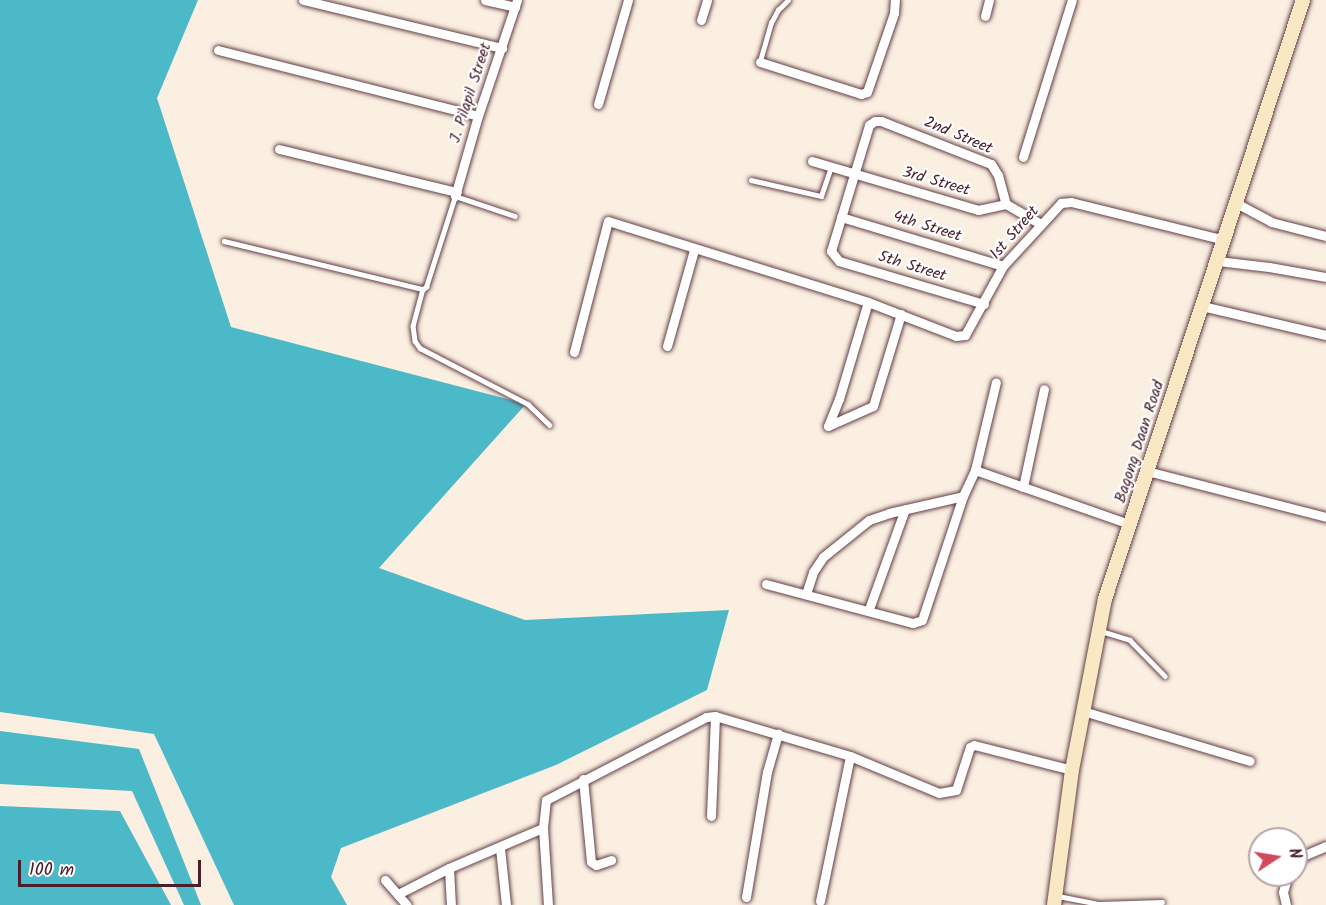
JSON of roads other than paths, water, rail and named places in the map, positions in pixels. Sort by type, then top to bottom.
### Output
[{"type":"street","points":[[303,0],[502,48]]},
{"type":"street","points":[[485,0],[516,3]]},
{"type":"street","points":[[598,104],[628,0]]},
{"type":"street","points":[[701,20],[707,0]]},
{"type":"street","points":[[760,62],[861,94],[867,92],[894,13],[895,0]]},
{"type":"street","points":[[985,16],[989,0]]},
{"type":"street","points":[[1023,157],[1072,0]]},
{"type":"street","name":"Bagong Daan Road","points":[[1055,900],[1072,770],[1105,598],[1303,0]]},
{"type":"street","name":"J. Pilapil Street","points":[[456,194],[478,116],[516,3]]},
{"type":"street","points":[[218,50],[478,116]]},
{"type":"street","name":"2nd Street","points":[[854,174],[869,125],[875,121],[881,121],[991,164],[998,175],[1006,204]]},
{"type":"street","points":[[279,149],[456,194]]},
{"type":"street","name":"3rd Street","points":[[812,161],[978,210],[1006,204]]},
{"type":"street","points":[[841,217],[854,174]]},
{"type":"street","name":"1st Street","points":[[901,314],[956,336],[965,335],[1003,266],[1061,203],[1071,202],[1224,240]]},
{"type":"street","points":[[1236,203],[1271,222],[1326,236]]},
{"type":"street","points":[[1006,204],[1040,224]]},
{"type":"street","name":"5th Street","points":[[841,217],[831,250],[839,261],[984,304]]},
{"type":"street","name":"4th Street","points":[[841,217],[1003,266]]},
{"type":"street","points":[[574,352],[608,221],[694,250],[868,302],[901,314],[873,406],[828,426],[839,399],[868,302]]},
{"type":"street","points":[[667,346],[694,250]]},
{"type":"street","points":[[1218,261],[1326,277]]},
{"type":"street","points":[[1202,306],[1326,335]]},
{"type":"street","points":[[766,584],[869,609],[913,623],[922,620],[963,496],[975,470],[996,382]]},
{"type":"street","points":[[1023,487],[1044,388]]},
{"type":"street","points":[[975,470],[1129,524]]},
{"type":"street","points":[[1147,471],[1326,517]]},
{"type":"street","points":[[806,594],[813,572],[841,541],[869,520],[904,509],[963,496]]},
{"type":"street","points":[[869,609],[904,509]]},
{"type":"street","points":[[1083,711],[1250,761]]},
{"type":"street","points":[[549,905],[543,828],[546,800],[699,719],[715,716],[850,756],[939,793],[956,790],[970,747],[974,745],[1072,770]]},
{"type":"street","points":[[711,816],[715,716]]},
{"type":"street","points":[[746,897],[767,772],[778,734]]},
{"type":"street","points":[[820,901],[850,756]]},
{"type":"street","points":[[583,779],[591,862],[596,865],[611,860]]},
{"type":"street","points":[[398,894],[449,868],[543,828]]},
{"type":"street","points":[[1308,854],[1326,846]]},
{"type":"street","points":[[500,848],[506,905]]},
{"type":"street","points":[[449,868],[452,905]]},
{"type":"street","points":[[385,880],[407,905]]},
{"type":"street","points":[[1284,887],[1283,892],[1286,905]]},
{"type":"lane","points":[[760,62],[771,23],[778,10],[788,0]]},
{"type":"lane","points":[[751,180],[821,196],[831,167]]},
{"type":"lane","points":[[515,216],[456,194],[426,287],[423,289],[414,326],[415,341],[420,348],[528,404],[550,425]]},
{"type":"lane","points":[[224,241],[423,289]]},
{"type":"lane","points":[[1099,630],[1130,640],[1165,676]]},
{"type":"lane","points":[[1055,900],[1099,904],[1162,902]]},
{"type":"water","points":[[0,0],[198,0],[157,98],[231,327],[526,404],[379,568],[525,620],[729,610],[707,690],[556,765],[341,848],[331,877],[347,905],[234,905],[154,734],[0,712]]},
{"type":"water","points":[[0,731],[139,749],[201,905],[184,905],[132,791],[0,784]]},
{"type":"water","points":[[0,806],[120,811],[171,905],[0,905]]}]
